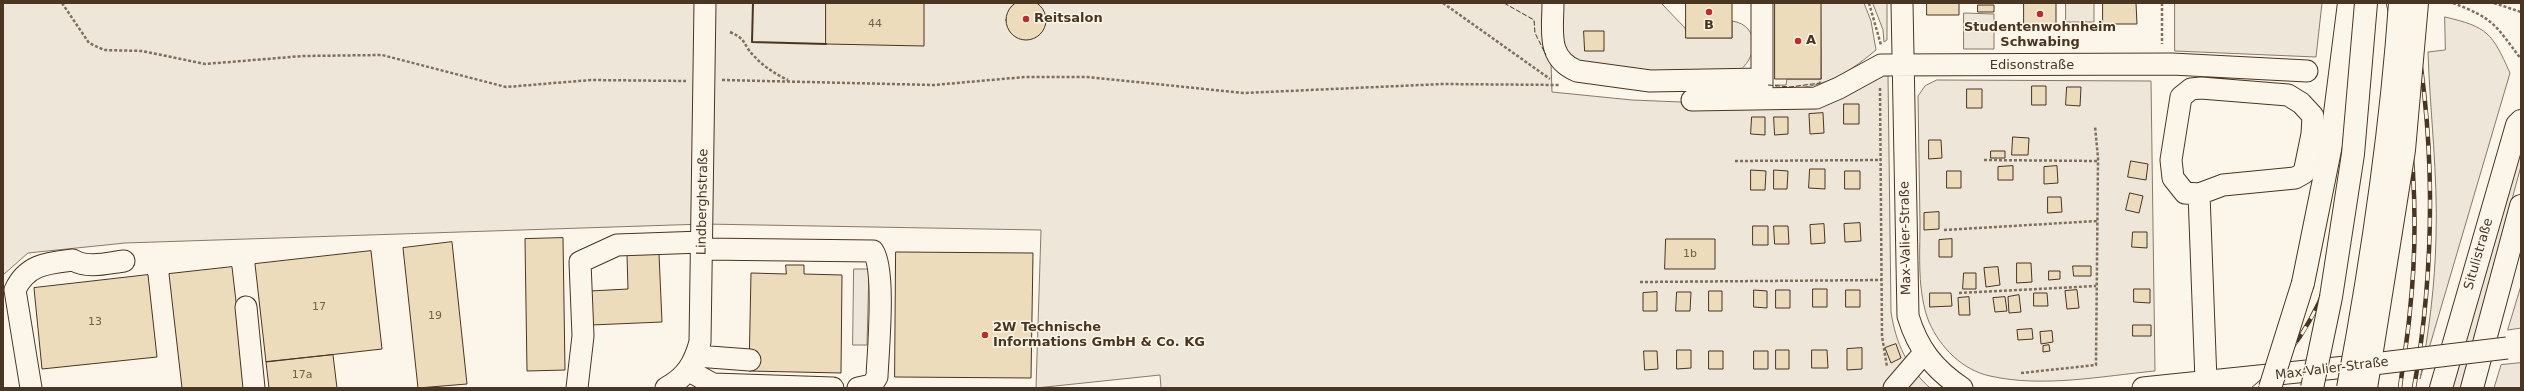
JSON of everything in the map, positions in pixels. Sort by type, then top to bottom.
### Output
[{"type":"main road","points":[[2270,388],[2303,283],[2318,214],[2332,145],[2349,3]]},
{"type":"main road","points":[[2312,388],[2331,296],[2353,154],[2366,3]]},
{"type":"main road","points":[[2348,388],[2367,285],[2385,163],[2400,3]]},
{"type":"main road","points":[[2366,388],[2404,150],[2417,3]]},
{"type":"main road","name":"Situlistraße","points":[[2441,388],[2517,126],[2521,121]]},
{"type":"main road","name":"Situlistraße","points":[[2472,388],[2521,206]]},
{"type":"street","name":"Lindberghstraße","points":[[683,377],[701,323],[705,3]]},
{"type":"street","points":[[1552,3],[1554,48],[1558,58],[1566,66],[1577,71],[1650,81],[1762,89],[1816,98],[1839,88],[1881,65]]},
{"type":"street","points":[[1762,3],[1762,89]]},
{"type":"street","name":"Max-Valier-Straße","points":[[1902,3],[1902,66],[1908,316],[1914,338],[1924,353],[1943,375],[1962,388]]},
{"type":"street","name":"Edisonstraße","points":[[1881,65],[2162,64],[2307,71]]},
{"type":"street","points":[[2202,88],[2288,95],[2301,103],[2313,116],[2312,134],[2304,173],[2294,178],[2223,185],[2199,194],[2185,193],[2173,178],[2171,160],[2181,97],[2191,89],[2202,88]]},
{"type":"street","points":[[1692,100],[1762,89]]},
{"type":"street","points":[[2199,194],[2206,381]]},
{"type":"street","points":[[577,388],[582,336],[580,262],[617,245],[873,251],[878,259],[879,293],[877,377],[872,385],[858,388]]},
{"type":"street","points":[[31,388],[15,290],[19,282],[28,271],[47,264],[73,260],[80,264],[88,265],[124,261]]},
{"type":"street","points":[[246,307],[254,388]]},
{"type":"street","name":"Max-Valier-Straße","points":[[2143,388],[2365,365],[2514,347]]},
{"type":"street","points":[[1897,381],[1924,353]]},
{"type":"street","points":[[683,377],[750,360]]},
{"type":"street","points":[[683,377],[713,384],[833,388]]},
{"type":"path","points":[[62,3],[89,42],[104,50],[142,51],[205,64],[303,56],[382,55],[506,87],[591,80],[671,82],[704,80],[790,81],[934,85],[1025,77],[1088,77],[1244,93],[1443,84],[1557,84],[1565,86]]},
{"type":"path","points":[[1443,3],[1557,84]]},
{"type":"path","points":[[1868,3],[1881,42],[1881,65]]},
{"type":"path","points":[[2162,3],[2162,64]]},
{"type":"path","points":[[2453,3],[2481,14],[2496,25],[2521,59]]},
{"type":"path","points":[[2494,3],[2521,12]]},
{"type":"path","points":[[730,32],[742,37],[752,55],[763,65],[790,81]]},
{"type":"path","points":[[1880,88],[1882,349],[1897,381]]},
{"type":"path","points":[[2021,373],[2096,365],[2097,161],[2095,126]]},
{"type":"path","points":[[1736,161],[1881,160]]},
{"type":"path","points":[[1984,160],[2097,161]]},
{"type":"path","points":[[1944,230],[2097,221]]},
{"type":"path","points":[[1640,282],[1882,280]]},
{"type":"path","points":[[1959,293],[2096,286]]},
{"type":"shaded area","points":[[3,3],[1549,3],[1552,92],[1632,100],[1730,104],[1888,75],[1891,312],[1899,345],[1915,372],[1930,388],[1161,388],[1160,375],[1036,388],[1041,230],[704,224],[125,243],[28,253],[3,275]]},
{"type":"shaded area","points":[[1557,3],[1661,3],[1685,28],[1687,38],[1732,38],[1732,21],[1741,24],[1748,29],[1752,36],[1752,52],[1749,60],[1736,73],[1616,73],[1562,56]]},
{"type":"shaded area","points":[[1821,3],[1864,3],[1871,21],[1876,50],[1853,68],[1832,79],[1795,89],[1779,90],[1775,85],[1786,85],[1787,79],[1821,79]]},
{"type":"shaded area","points":[[1873,3],[1887,3],[1887,40],[1884,42],[1883,30]]},
{"type":"shaded area","points":[[2066,3],[2094,3],[2094,22],[2066,22]]},
{"type":"shaded area","points":[[2175,3],[2322,3],[2316,57],[2175,51]]},
{"type":"shaded area","points":[[1964,13],[1994,14],[1994,49],[1964,49]]},
{"type":"shaded area","points":[[2445,17],[2471,24],[2487,34],[2493,40],[2510,73],[2420,379],[2431,308],[2436,237],[2435,167],[2428,52],[2445,50]]},
{"type":"shaded area","points":[[1937,80],[2151,81],[2155,371],[2072,380],[2031,381],[2010,379],[1990,376],[1970,369],[1953,356],[1939,340],[1929,322],[1925,310],[1921,286],[1918,96],[1925,86]]},
{"type":"shaded area","points":[[2521,149],[2521,166],[2461,388],[2452,388]]},
{"type":"shaded area","points":[[854,269],[869,269],[867,345],[853,345]]},
{"type":"shaded area","points":[[2521,286],[2521,328],[2508,330]]},
{"type":"shaded area","points":[[2521,363],[2521,388],[2494,388],[2501,365]]},
{"type":"building","name":"Reitsalon","points":[[1026,0],[1040,6],[1046,20],[1040,34],[1026,40],[1012,34],[1006,20],[1012,6]]},
{"type":"building","points":[[826,3],[924,3],[924,46],[826,44]]},
{"type":"building","name":"B","points":[[1686,3],[1732,3],[1732,38],[1686,38]]},
{"type":"building","name":"A","points":[[1775,3],[1821,3],[1821,79],[1775,79]]},
{"type":"building","points":[[1927,3],[1959,3],[1959,15],[1927,15]]},
{"type":"building","name":"Studentenwohnheim Schwabing","points":[[2024,3],[2056,3],[2056,25],[2024,25]]},
{"type":"building","name":"Studentenwohnheim Schwabing","points":[[2103,3],[2136,3],[2137,24],[2103,24]]},
{"type":"building","points":[[1978,5],[1994,5],[1994,12],[1978,12]]},
{"type":"building","points":[[1584,31],[1604,31],[1604,51],[1585,51]]},
{"type":"building","points":[[2032,86],[2046,86],[2046,105],[2032,105]]},
{"type":"building","points":[[2067,87],[2081,87],[2080,106],[2066,105]]},
{"type":"building","points":[[1967,89],[1982,89],[1982,108],[1967,108]]},
{"type":"building","points":[[1844,104],[1859,104],[1859,124],[1844,124]]},
{"type":"building","points":[[1823,113],[1824,133],[1810,134],[1809,114]]},
{"type":"building","points":[[1752,117],[1765,117],[1765,135],[1751,134]]},
{"type":"building","points":[[1774,117],[1788,117],[1788,134],[1775,135]]},
{"type":"building","points":[[2013,137],[2029,138],[2028,155],[2012,155]]},
{"type":"building","points":[[1929,140],[1941,140],[1942,158],[1929,159]]},
{"type":"building","points":[[1991,151],[2005,151],[2005,158],[1991,158]]},
{"type":"building","points":[[2131,161],[2148,164],[2146,180],[2128,177]]},
{"type":"building","points":[[2013,166],[2013,180],[1998,180],[1998,167]]},
{"type":"building","points":[[2057,166],[2058,183],[2044,184],[2044,167]]},
{"type":"building","points":[[1810,169],[1825,169],[1825,189],[1809,188]]},
{"type":"building","points":[[1751,170],[1766,171],[1765,190],[1751,190]]},
{"type":"building","points":[[1774,170],[1788,171],[1787,189],[1774,189]]},
{"type":"building","points":[[1845,171],[1860,171],[1860,189],[1845,189]]},
{"type":"building","points":[[1947,171],[1961,171],[1961,188],[1947,188]]},
{"type":"building","points":[[2130,193],[2143,196],[2139,213],[2126,210]]},
{"type":"building","points":[[2048,197],[2061,197],[2062,212],[2048,213]]},
{"type":"building","points":[[1939,212],[1939,229],[1924,230],[1924,213]]},
{"type":"building","points":[[1860,223],[1861,241],[1845,242],[1844,224]]},
{"type":"building","points":[[1824,224],[1825,243],[1811,244],[1810,225]]},
{"type":"building","points":[[1753,226],[1768,226],[1768,245],[1753,245]]},
{"type":"building","points":[[1774,226],[1788,226],[1789,244],[1775,244]]},
{"type":"building","points":[[2133,232],[2147,232],[2147,248],[2132,247]]},
{"type":"building","points":[[563,238],[565,370],[527,371],[525,239]]},
{"type":"building","points":[[1666,239],[1715,239],[1715,269],[1665,269]]},
{"type":"building","points":[[1952,239],[1952,257],[1939,257],[1939,240]]},
{"type":"building","points":[[452,242],[467,384],[418,388],[403,248]]},
{"type":"building","points":[[371,251],[382,349],[266,362],[255,264]]},
{"type":"building","points":[[896,252],[1033,253],[1031,378],[895,377]]},
{"type":"building","points":[[659,254],[662,322],[591,325],[590,291],[628,289],[627,255]]},
{"type":"building","points":[[2017,263],[2031,263],[2032,282],[2017,283]]},
{"type":"building","points":[[786,265],[804,265],[804,274],[842,275],[841,373],[749,371],[751,273],[786,274]]},
{"type":"building","points":[[2073,266],[2091,266],[2091,276],[2074,276]]},
{"type":"building","points":[[232,267],[246,388],[182,388],[169,274]]},
{"type":"building","points":[[1998,267],[2000,285],[1986,287],[1984,268]]},
{"type":"building","points":[[2049,271],[2060,271],[2060,279],[2049,280]]},
{"type":"building","points":[[1964,273],[1976,273],[1976,289],[1963,289]]},
{"type":"building","points":[[148,275],[157,357],[42,369],[34,288]]},
{"type":"building","points":[[1813,289],[1827,289],[1827,307],[1813,307]]},
{"type":"building","points":[[2134,289],[2150,289],[2150,303],[2134,302]]},
{"type":"building","points":[[1754,290],[1767,291],[1767,308],[1754,307]]},
{"type":"building","points":[[1776,290],[1790,290],[1790,308],[1776,308]]},
{"type":"building","points":[[1846,290],[1860,290],[1860,307],[1846,307]]},
{"type":"building","points":[[2077,290],[2079,308],[2067,309],[2065,291]]},
{"type":"building","points":[[1709,291],[1722,291],[1722,311],[1709,311]]},
{"type":"building","points":[[1657,292],[1657,311],[1643,311],[1643,293]]},
{"type":"building","points":[[1677,292],[1691,292],[1690,311],[1676,311]]},
{"type":"building","points":[[1930,293],[1951,293],[1952,306],[1930,307]]},
{"type":"building","points":[[2034,293],[2047,293],[2048,306],[2034,306]]},
{"type":"building","points":[[2019,295],[2021,312],[2009,313],[2008,297]]},
{"type":"building","points":[[1969,297],[1970,315],[1959,315],[1958,298]]},
{"type":"building","points":[[2005,297],[2007,311],[1995,312],[1993,298]]},
{"type":"building","points":[[2133,325],[2151,325],[2151,336],[2133,336]]},
{"type":"building","points":[[2032,329],[2033,339],[2018,340],[2017,330]]},
{"type":"building","points":[[2052,331],[2053,342],[2041,344],[2040,332]]},
{"type":"building","points":[[1896,344],[1901,358],[1891,363],[1885,348]]},
{"type":"building","points":[[2049,345],[2050,351],[2043,352],[2043,346]]},
{"type":"building","points":[[1862,348],[1862,369],[1847,370],[1847,349]]},
{"type":"building","points":[[1677,350],[1691,350],[1691,368],[1677,369]]},
{"type":"building","points":[[1776,350],[1789,350],[1789,369],[1776,369]]},
{"type":"building","points":[[1812,350],[1827,350],[1828,368],[1812,368]]},
{"type":"building","points":[[1644,351],[1657,351],[1658,369],[1645,370]]},
{"type":"building","points":[[1709,351],[1723,351],[1723,369],[1709,369]]},
{"type":"building","points":[[1754,351],[1768,351],[1768,369],[1754,369]]},
{"type":"building","points":[[333,355],[337,388],[269,388],[266,362]]},
{"type":"railway","points":[[2254,388],[2281,362],[2302,333],[2320,301],[2333,268],[2344,232],[2357,160],[2367,79],[2368,33],[2365,3]]},
{"type":"railway","points":[[2388,3],[2403,79],[2412,156],[2414,194],[2413,272],[2409,320],[2400,388]]},
{"type":"railway","points":[[2410,3],[2419,51],[2425,99],[2430,196],[2426,292],[2414,388]]},
{"type":"fence","points":[[1504,3],[1534,20],[1535,33],[1546,55]]},
{"type":"fence","points":[[1768,85],[1790,87],[1820,83],[1820,79]]},
{"type":"wall","points":[[753,3],[752,42],[826,44]]},
{"type":"place","name":"B","points":[[1709,12]]},
{"type":"place","name":"Studentenwohnheim Schwabing","points":[[2040,14]]},
{"type":"place","name":"Reitsalon","points":[[1026,19]]},
{"type":"place","name":"A","points":[[1798,41]]},
{"type":"place","name":"2W Technische Informations GmbH & Co. KG","points":[[985,335]]}]
